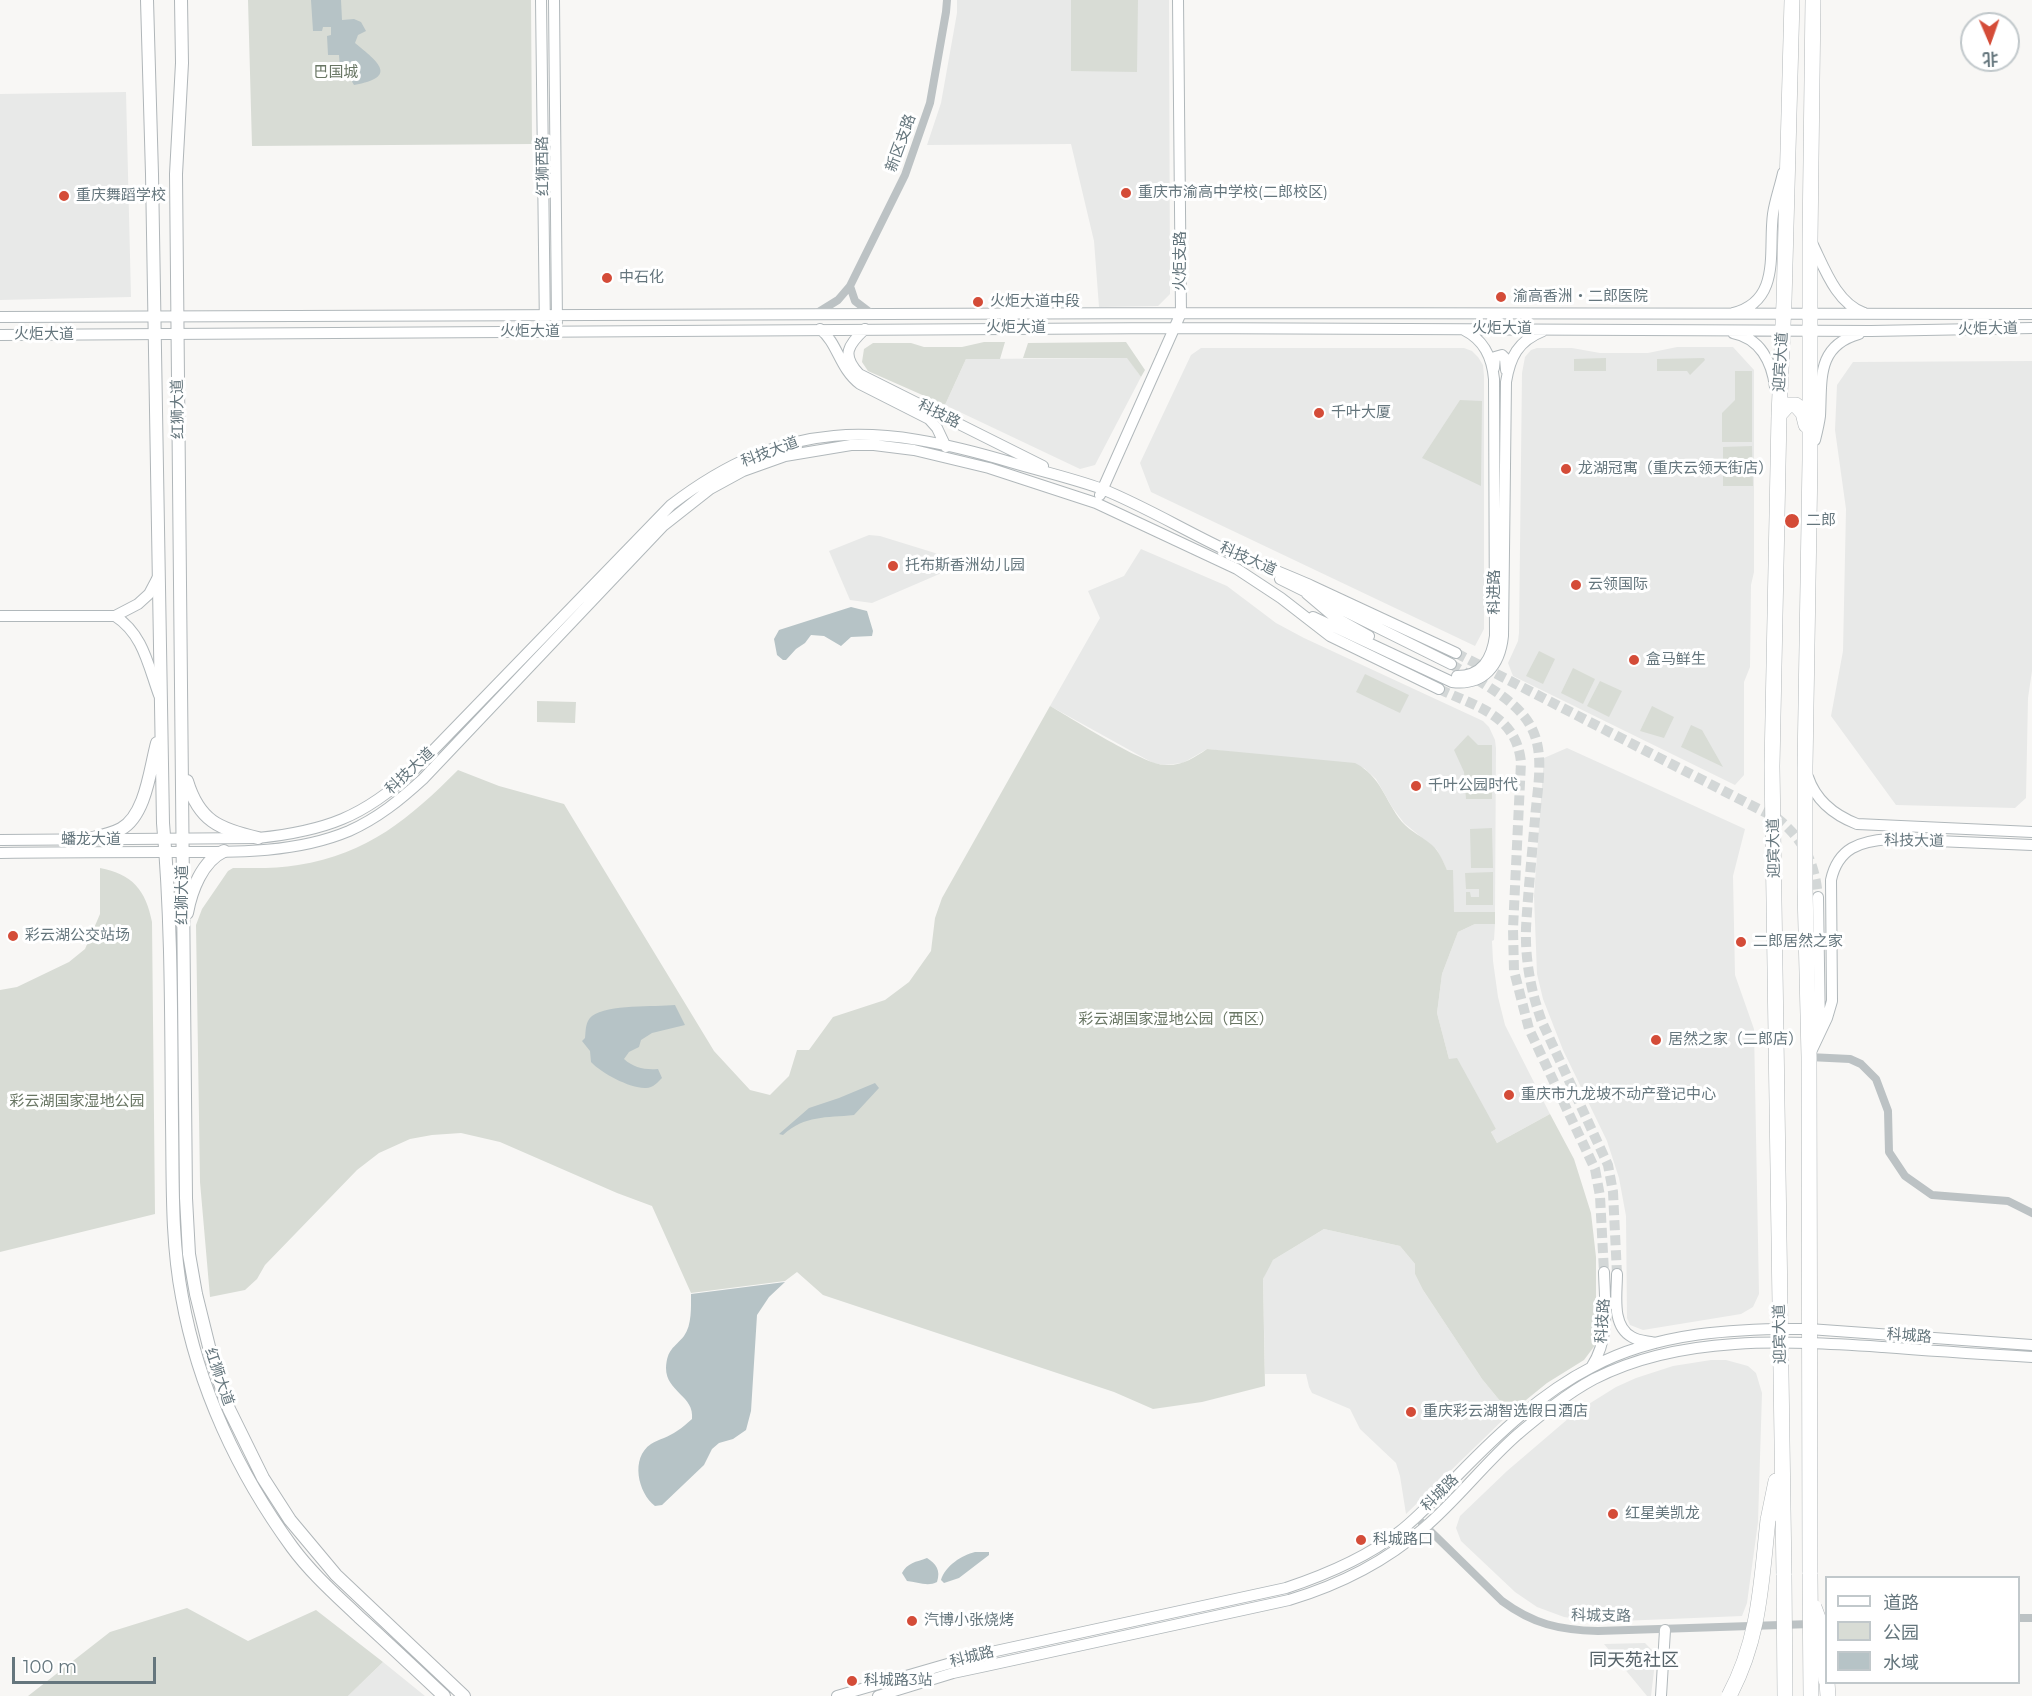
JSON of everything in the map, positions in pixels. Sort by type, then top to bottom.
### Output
[{"type":"highway","name":"迎宾大道","points":[[1785,1696],[1773,766],[1779,414],[1791,0]]},
{"type":"highway","name":"迎宾大道","points":[[1811,1696],[1809,1057],[1804,767],[1810,460],[1813,0]]},
{"type":"highway","points":[[1788,156],[1796,241],[1801,243],[1810,241]]},
{"type":"highway","points":[[1779,414],[1788,405],[1796,405],[1803,413],[1810,436]]},
{"type":"highway","points":[[1779,1187],[1784,1214],[1788,1286],[1793,1289],[1802,1287],[1809,1269]]},
{"type":"highway","points":[[1729,1696],[1742,1672],[1752,1640],[1758,1610],[1768,1520],[1782,1452]]},
{"type":"highway","points":[[1810,1595],[1824,1634],[1825,1650]]},
{"type":"main road","name":"红狮大道","points":[[147,0],[161,727],[170,919],[175,1239],[182,1297],[200,1366],[218,1415],[236,1459],[266,1508],[293,1549],[325,1585],[444,1696]]},
{"type":"main road","name":"红狮大道","points":[[181,0],[182,63],[176,174],[183,998],[189,1254],[203,1328],[213,1363],[230,1409],[263,1478],[306,1541],[329,1567],[464,1696]]},
{"type":"main road","name":"红狮西路","points":[[541,0],[545,332]]},
{"type":"main road","name":"红狮西路","points":[[554,0],[557,332]]},
{"type":"main road","name":"火炬支路","points":[[1096,503],[1181,313],[1178,0]]},
{"type":"main road","points":[[1717,315],[1736,312],[1748,307],[1759,297],[1768,282],[1771,267],[1773,216],[1788,156]]},
{"type":"main road","points":[[1810,241],[1841,296],[1856,310],[1873,316]]},
{"type":"main road","name":"火炬大道","points":[[0,317],[1181,313],[1717,315],[1783,323]]},
{"type":"main road","name":"火炬大道","points":[[0,335],[820,329],[1709,329],[1811,323],[1873,316],[2032,314]]},
{"type":"main road","name":"火炬大道","points":[[1811,323],[1871,331],[2032,328]]},
{"type":"main road","name":"科技路","points":[[820,329],[830,338],[841,363],[852,378],[934,423],[945,445],[960,460]]},
{"type":"main road","name":"科技路","points":[[865,329],[850,345],[848,352],[852,367],[859,374],[1067,478]]},
{"type":"main road","name":"科进路","points":[[1307,594],[1348,626],[1448,674],[1467,675],[1485,666],[1495,636],[1494,372],[1491,359],[1480,341],[1461,329]]},
{"type":"main road","points":[[1506,382],[1511,360],[1520,345],[1533,335],[1549,329]]},
{"type":"main road","points":[[1709,329],[1748,338],[1760,349],[1773,373],[1779,414]]},
{"type":"main road","points":[[1810,460],[1820,418],[1820,381],[1824,363],[1832,349],[1843,340],[1871,331]]},
{"type":"main road","points":[[1293,608],[1445,680],[1459,683],[1475,681],[1490,671],[1498,658],[1503,636],[1506,363],[1503,356],[1495,357],[1494,372]]},
{"type":"main road","points":[[904,437],[918,436],[927,431],[930,424],[921,414]]},
{"type":"main road","name":"科技大道","points":[[183,846],[291,835],[317,829],[370,806],[392,790],[671,505],[705,481],[759,453],[805,439],[852,434],[904,437],[945,445],[1067,478],[1102,490],[1225,549],[1311,586],[1454,659],[1307,594]]},
{"type":"main road","name":"科技大道","points":[[183,846],[224,851],[283,848],[320,841],[348,831],[378,816],[400,801],[663,526],[693,501],[726,480],[763,462],[814,449],[851,445],[893,447],[960,460],[1096,503],[1230,566],[1338,641],[1439,689]]},
{"type":"main road","points":[[1225,549],[1307,594]]},
{"type":"main road","points":[[0,616],[115,616],[138,604],[149,594],[159,575]]},
{"type":"main road","points":[[115,616],[126,623],[141,645],[161,700]]},
{"type":"main road","points":[[84,840],[122,828],[137,813],[142,803],[161,727]]},
{"type":"main road","name":"科技大道","points":[[1804,767],[1820,801],[1840,816],[1857,824],[2032,832]]},
{"type":"main road","points":[[182,768],[191,795],[201,812],[227,830],[258,838]]},
{"type":"main road","name":"科技大道","points":[[1809,1057],[1820,1036],[1832,1001],[1831,880],[1834,869],[1846,852],[1866,842],[1889,838],[2032,845]]},
{"type":"main road","name":"蟠龙大道","points":[[0,840],[84,840],[165,846]]},
{"type":"main road","name":"蟠龙大道","points":[[0,853],[183,846]]},
{"type":"main road","points":[[183,998],[186,923],[190,901],[210,859],[224,851]]},
{"type":"main road","name":"科技大道","points":[[1818,897],[1820,1036]]},
{"type":"main road","name":"科技路","points":[[1592,1366],[1604,1339],[1604,1272]]},
{"type":"main road","points":[[1617,1274],[1617,1310],[1622,1327],[1633,1337],[1658,1343]]},
{"type":"main road","name":"科城路","points":[[837,1696],[972,1657],[1286,1588],[1312,1580],[1389,1539],[1416,1517],[1511,1424],[1554,1390],[1592,1366],[1620,1354],[1658,1343],[1730,1331],[2032,1345]]},
{"type":"main road","name":"科城路","points":[[878,1696],[953,1673],[1298,1598],[1316,1592],[1385,1557],[1426,1527],[1518,1434],[1560,1401],[1593,1380],[1628,1364],[1674,1352],[1780,1335]]},
{"type":"main road","name":"科城路","points":[[1809,1336],[2032,1357]]},
{"type":"main road","points":[[1661,1696],[1665,1629]]},
{"type":"street","name":"新区支路","points":[[850,286],[904,175],[930,103],[947,0]]},
{"type":"street","points":[[814,315],[838,300],[850,286]]},
{"type":"street","points":[[850,286],[855,301],[874,315]]},
{"type":"street","points":[[1809,1057],[1850,1059],[1861,1064],[1876,1079],[1888,1111],[1889,1152],[1905,1176],[1932,1195],[2008,1201],[2032,1213]]},
{"type":"street","name":"科城支路","points":[[1416,1517],[1489,1590],[1515,1611],[1562,1629],[1665,1629],[1825,1623]]},
{"type":"shaded area","name":"重庆市渝高中学校(二郎校区)","points":[[957,0],[1169,0],[1170,294],[1158,306],[1099,307],[1094,241],[1071,144],[927,145],[941,103],[957,13]]},
{"type":"shaded area","name":"重庆舞蹈学校","points":[[126,92],[131,297],[0,300],[0,94]]},
{"type":"shaded area","points":[[1677,347],[1733,347],[1754,370],[1754,572],[1751,585],[1750,667],[1744,682],[1744,775],[1735,785],[1513,676],[1508,663],[1518,641],[1519,633],[1522,373],[1525,357],[1531,350],[1537,348],[1572,348],[1600,353],[1648,353]]},
{"type":"shaded area","points":[[1201,348],[1464,348],[1472,351],[1478,357],[1483,365],[1484,376],[1484,629],[1475,646],[1151,492],[1140,463],[1191,355]]},
{"type":"shaded area","points":[[1128,358],[1141,377],[1095,465],[1080,469],[945,405],[966,359]]},
{"type":"shaded area","points":[[2032,361],[2032,671],[2028,698],[2026,798],[2015,808],[1896,805],[1831,716],[1843,651],[1846,509],[1835,430],[1837,385],[1853,362]]},
{"type":"shaded area","name":"托布斯香洲幼儿园","points":[[869,535],[880,536],[935,553],[945,559],[951,569],[872,603],[850,600],[829,551]]},
{"type":"shaded area","points":[[1141,549],[1227,586],[1276,623],[1483,721],[1489,727],[1496,748],[1495,912],[1454,912],[1447,870],[1437,850],[1404,823],[1376,779],[1364,768],[1207,749],[1183,763],[1164,765],[1153,763],[1050,706],[1100,618],[1088,591],[1124,576]]},
{"type":"shaded area","name":"居然之家（二郎店）","points":[[1567,748],[1745,829],[1733,876],[1735,975],[1754,1029],[1759,1294],[1753,1307],[1741,1314],[1643,1330],[1630,1325],[1627,1318],[1626,1216],[1619,1178],[1607,1141],[1563,1050],[1543,999],[1537,974],[1534,896],[1544,758]]},
{"type":"shaded area","points":[[1475,924],[1495,924],[1492,941],[1493,961],[1505,1025],[1550,1114],[1497,1143],[1491,1132],[1496,1129],[1449,1059],[1437,1013],[1442,974],[1458,932]]},
{"type":"shaded area","points":[[1324,1229],[1400,1246],[1415,1264],[1415,1274],[1423,1290],[1482,1379],[1510,1413],[1406,1514],[1396,1463],[1360,1429],[1350,1409],[1312,1393],[1306,1374],[1265,1374],[1263,1279],[1267,1269],[1273,1260]]},
{"type":"shaded area","points":[[1726,1360],[1748,1366],[1756,1373],[1762,1393],[1758,1522],[1747,1603],[1742,1616],[1597,1622],[1564,1617],[1537,1607],[1515,1592],[1461,1541],[1456,1528],[1460,1516],[1507,1471],[1576,1412],[1616,1387],[1636,1378],[1673,1366]]},
{"type":"shaded area","points":[[1645,1643],[1656,1654],[1651,1696],[1647,1696],[1604,1644]]},
{"type":"shaded area","points":[[383,1662],[425,1696],[348,1696]]},
{"type":"green space","name":"巴国城","points":[[248,0],[531,0],[532,144],[252,146]]},
{"type":"green space","points":[[1071,0],[1138,0],[1137,72],[1071,71]]},
{"type":"green space","points":[[984,342],[1005,342],[1000,359],[966,359],[945,405],[868,371],[862,362],[864,349],[873,343],[962,347]]},
{"type":"green space","points":[[1126,342],[1145,370],[1141,377],[1127,358],[1023,358],[1028,343]]},
{"type":"green space","points":[[1606,358],[1606,371],[1574,371],[1574,359]]},
{"type":"green space","points":[[1704,358],[1705,360],[1690,375],[1687,371],[1657,371],[1657,359]]},
{"type":"green space","points":[[1735,371],[1752,371],[1752,442],[1722,442],[1722,413],[1735,400]]},
{"type":"green space","points":[[1460,400],[1482,401],[1481,486],[1422,458]]},
{"type":"green space","points":[[1752,446],[1753,486],[1723,486],[1723,447]]},
{"type":"green space","points":[[1539,651],[1555,659],[1543,684],[1526,676]]},
{"type":"green space","points":[[1573,668],[1595,679],[1583,704],[1561,693]]},
{"type":"green space","points":[[1365,674],[1409,695],[1400,713],[1356,692]]},
{"type":"green space","points":[[1600,681],[1622,691],[1609,717],[1587,706]]},
{"type":"green space","points":[[537,701],[576,702],[575,723],[537,722]]},
{"type":"green space","name":"彩云湖国家湿地公园（西区）","points":[[1050,706],[1125,750],[1141,758],[1165,765],[1182,763],[1207,749],[1355,763],[1364,768],[1377,782],[1402,822],[1434,847],[1447,870],[1453,870],[1454,912],[1495,912],[1495,924],[1475,924],[1458,932],[1442,974],[1437,1013],[1449,1059],[1457,1058],[1496,1129],[1491,1132],[1497,1143],[1550,1114],[1574,1159],[1591,1213],[1596,1257],[1596,1344],[1584,1360],[1547,1383],[1510,1413],[1482,1379],[1423,1290],[1415,1274],[1415,1264],[1400,1246],[1324,1229],[1273,1260],[1263,1279],[1265,1386],[1202,1402],[1153,1409],[1114,1392],[823,1295],[797,1272],[785,1281],[691,1293],[652,1206],[500,1142],[461,1133],[410,1139],[379,1153],[357,1170],[265,1265],[257,1279],[245,1290],[210,1297],[200,1182],[196,925],[202,909],[228,871],[233,868],[290,866],[323,860],[367,843],[423,804],[458,770],[499,786],[564,804],[714,1051],[750,1090],[770,1095],[789,1076],[797,1050],[809,1050],[833,1017],[885,1000],[909,982],[931,951],[935,918],[942,898]]},
{"type":"green space","points":[[1652,706],[1674,717],[1664,738],[1640,731]]},
{"type":"green space","points":[[1691,725],[1702,730],[1723,767],[1681,747]]},
{"type":"green space","points":[[1468,735],[1478,745],[1492,745],[1492,799],[1466,799],[1464,772],[1454,750]]},
{"type":"green space","points":[[1492,828],[1493,868],[1471,868],[1470,829]]},
{"type":"green space","name":"彩云湖国家湿地公园","points":[[100,868],[121,874],[136,885],[146,901],[152,922],[155,1214],[0,1252],[0,990],[17,987],[69,962],[85,949],[100,914]]},
{"type":"green space","points":[[1493,872],[1493,905],[1466,905],[1466,892],[1470,892],[1471,897],[1479,897],[1479,889],[1466,889],[1465,873]]},
{"type":"green space","points":[[187,1608],[248,1641],[316,1610],[383,1662],[348,1696],[28,1696],[110,1632]]},
{"type":"water","points":[[311,0],[341,0],[342,20],[354,19],[361,22],[366,31],[358,35],[355,43],[371,56],[380,68],[380,73],[376,78],[354,85],[347,73],[340,69],[339,55],[328,55],[327,36],[331,35],[331,27],[323,27],[322,31],[313,31]]},
{"type":"water","points":[[851,607],[867,611],[873,631],[872,636],[851,637],[841,646],[824,636],[811,635],[786,660],[777,655],[774,639],[779,630]]},
{"type":"water","points":[[675,1005],[685,1025],[652,1033],[641,1040],[639,1047],[629,1052],[624,1059],[640,1068],[658,1069],[662,1078],[653,1086],[640,1088],[625,1083],[591,1062],[590,1051],[582,1041],[585,1038],[587,1023],[592,1016],[599,1012],[620,1008]]},
{"type":"water","points":[[875,1083],[879,1088],[854,1115],[808,1121],[783,1135],[779,1134],[809,1108]]},
{"type":"water","points":[[785,1282],[769,1297],[757,1315],[751,1411],[746,1430],[733,1439],[719,1443],[712,1449],[704,1465],[662,1505],[655,1506],[644,1493],[641,1484],[640,1458],[651,1444],[674,1433],[692,1419],[689,1405],[670,1383],[666,1368],[669,1353],[684,1336],[688,1327],[691,1294]]},
{"type":"water","points":[[975,1552],[989,1552],[989,1555],[959,1578],[944,1583],[941,1580],[946,1570],[955,1562]]},
{"type":"water","points":[[927,1558],[937,1568],[937,1582],[926,1584],[907,1581],[902,1573],[906,1567]]},
{"type":"tunnel","points":[[1456,653],[1778,819],[1795,835],[1807,853],[1814,873],[1818,897]]},
{"type":"tunnel","points":[[1451,664],[1495,691],[1515,707],[1530,725],[1538,747],[1539,771],[1526,928],[1530,976],[1542,1022],[1608,1165],[1613,1192],[1617,1274]]},
{"type":"tunnel","points":[[1439,689],[1492,715],[1503,723],[1518,746],[1521,762],[1513,929],[1514,971],[1529,1029],[1595,1169],[1600,1196],[1604,1272]]},
{"type":"place","name":"重庆市渝高中学校(二郎校区)","points":[[1126,193]]},
{"type":"place","name":"重庆舞蹈学校","points":[[64,196]]},
{"type":"place","name":"中石化","points":[[607,278]]},
{"type":"place","name":"渝高香洲‧二郎医院","points":[[1501,297]]},
{"type":"place","name":"火炬大道中段","points":[[978,302]]},
{"type":"place","name":"千叶大厦","points":[[1319,413]]},
{"type":"place","name":"龙湖冠寓（重庆云领天街店）","points":[[1566,469]]},
{"type":"place","name":"二郎","points":[[1792,521]]},
{"type":"place","name":"托布斯香洲幼儿园","points":[[893,566]]},
{"type":"place","name":"云领国际","points":[[1576,585]]},
{"type":"place","name":"盒马鲜生","points":[[1634,660]]},
{"type":"place","name":"千叶公园时代","points":[[1416,786]]},
{"type":"place","name":"彩云湖公交站场","points":[[13,936]]},
{"type":"place","name":"二郎居然之家","points":[[1741,942]]},
{"type":"place","name":"居然之家（二郎店）","points":[[1656,1040]]},
{"type":"place","name":"重庆市九龙坡不动产登记中心","points":[[1509,1095]]},
{"type":"place","name":"重庆彩云湖智选假日酒店","points":[[1411,1412]]},
{"type":"place","name":"红星美凯龙","points":[[1613,1514]]},
{"type":"place","name":"科城路口","points":[[1361,1540]]},
{"type":"place","name":"汽博小张烧烤","points":[[912,1621]]},
{"type":"place","name":"科城路3站","points":[[852,1681]]},
{"type":"district","name":"同天苑社区","points":[[1634,1661]]}]
